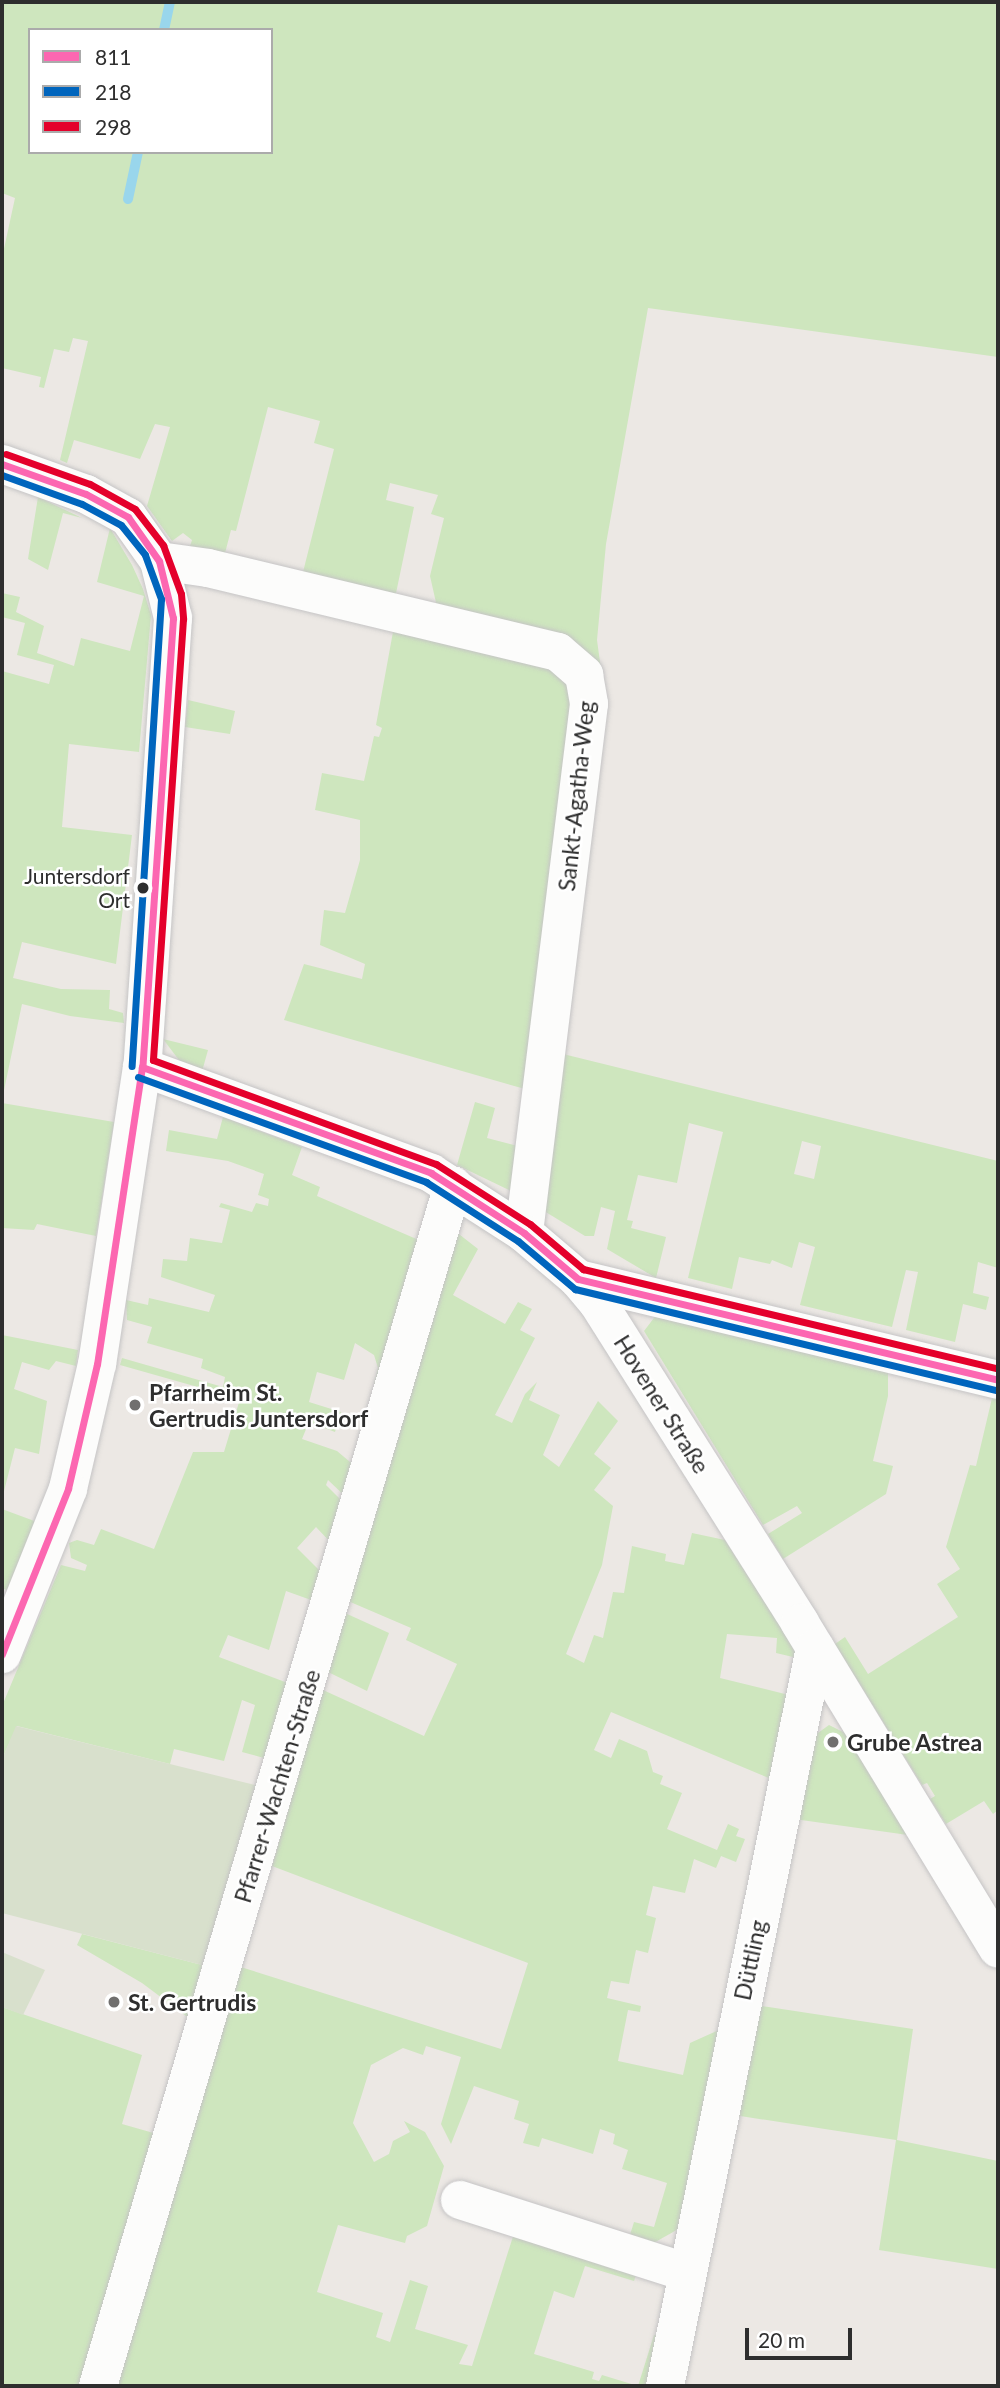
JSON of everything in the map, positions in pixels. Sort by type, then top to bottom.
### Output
[{"type":"street","points":[[2,464],[116,507],[138,526],[159,561],[173,618],[142,1067],[84,1426],[52,1535],[2,1654]]},
{"type":"street","name":"Sankt-Agatha-Weg","points":[[159,561],[208,568],[558,652],[584,675],[589,704],[524,1233]]},
{"type":"street","name":"Hovener Straße","points":[[142,1067],[414,1166],[453,1185],[524,1233],[578,1279],[598,1303],[815,1648],[998,1949]]},
{"type":"street","name":"Pfarrer-Wachten-Straße","points":[[98,2386],[453,1185]]},
{"type":"street","points":[[578,1279],[998,1380]]},
{"type":"street","name":"Düttling","points":[[665,2386],[815,1648]]},
{"type":"street","points":[[460,2200],[686,2273]]},
{"type":"green space","points":[[2,2],[998,2],[998,357],[648,308],[606,544],[597,640],[602,677],[559,1053],[998,1161],[998,1268],[978,1262],[973,1293],[989,1297],[986,1310],[963,1304],[955,1342],[906,1330],[918,1272],[906,1270],[892,1327],[800,1305],[815,1247],[799,1242],[792,1268],[772,1260],[770,1264],[739,1257],[732,1289],[688,1278],[723,1132],[689,1123],[677,1183],[638,1175],[627,1220],[633,1221],[631,1228],[666,1237],[656,1278],[607,1249],[615,1211],[601,1207],[594,1236],[585,1236],[513,1192],[457,1165],[475,1102],[495,1108],[487,1138],[518,1146],[525,1089],[284,1020],[304,964],[362,979],[365,964],[320,945],[324,910],[345,913],[360,860],[360,820],[315,810],[322,773],[364,781],[374,736],[379,737],[382,728],[376,725],[399,599],[437,607],[430,576],[444,518],[431,514],[438,495],[390,483],[386,500],[414,507],[395,598],[302,576],[334,449],[314,443],[320,421],[268,407],[236,531],[231,530],[224,557],[189,549],[192,540],[183,533],[172,541],[147,506],[170,427],[155,424],[140,459],[74,440],[67,463],[60,460],[88,341],[73,338],[69,352],[54,349],[44,388],[39,387],[41,377],[2,368],[2,258],[15,198],[2,193]],"holes":[[[802,1141],[821,1146],[814,1179],[794,1174]]]},
{"type":"green space","points":[[38,497],[82,518],[63,513],[48,570],[28,559]]},
{"type":"green space","points":[[110,528],[132,565],[143,589],[151,615],[139,752],[69,744],[62,827],[132,835],[116,964],[22,942],[13,978],[61,989],[110,990],[109,1009],[123,1013],[124,1023],[70,1016],[22,1004],[2,1100],[2,671],[49,684],[54,665],[17,655],[25,623],[2,617],[2,593],[20,597],[16,612],[44,626],[37,653],[74,666],[81,638],[130,651],[144,596],[97,582]]},
{"type":"green space","points":[[188,700],[235,711],[230,734],[185,727]]},
{"type":"green space","points":[[163,1039],[208,1050],[201,1075],[182,1064]]},
{"type":"green space","points":[[2,1103],[114,1122],[96,1236],[37,1224],[34,1230],[2,1228]]},
{"type":"green space","points":[[223,1117],[302,1147],[292,1175],[320,1187],[317,1196],[421,1241],[379,1386],[374,1384],[378,1368],[374,1355],[355,1343],[344,1380],[317,1372],[309,1402],[341,1412],[335,1432],[309,1422],[302,1439],[337,1451],[356,1467],[347,1498],[328,1480],[326,1485],[345,1504],[333,1545],[316,1527],[297,1548],[325,1576],[311,1600],[286,1591],[269,1650],[228,1635],[219,1657],[293,1685],[264,1758],[242,1752],[255,1705],[242,1700],[224,1761],[174,1749],[170,1764],[17,1726],[2,1759],[2,1706],[61,1565],[85,1571],[87,1565],[71,1558],[69,1543],[77,1540],[94,1545],[101,1529],[154,1549],[193,1452],[224,1452],[240,1399],[120,1365],[122,1358],[223,1387],[225,1377],[201,1368],[203,1359],[147,1343],[152,1327],[127,1320],[126,1300],[148,1305],[149,1298],[209,1312],[215,1295],[161,1277],[163,1259],[187,1261],[190,1238],[222,1243],[230,1210],[219,1207],[221,1203],[252,1212],[256,1203],[268,1206],[269,1199],[258,1195],[264,1174],[228,1161],[166,1151],[169,1130],[217,1139]]},
{"type":"green space","points":[[455,1231],[478,1249],[453,1295],[505,1324],[518,1302],[532,1309],[520,1330],[535,1338],[495,1415],[512,1423],[525,1394],[537,1382],[529,1400],[560,1415],[543,1455],[559,1467],[598,1401],[618,1421],[594,1454],[611,1468],[594,1490],[613,1506],[602,1565],[566,1654],[584,1663],[594,1635],[603,1638],[613,1592],[624,1593],[632,1546],[666,1554],[665,1561],[684,1565],[692,1533],[725,1540],[798,1654],[793,1657],[776,1653],[777,1638],[727,1634],[720,1678],[789,1695],[771,1779],[611,1712],[594,1750],[611,1758],[619,1739],[647,1751],[653,1772],[663,1776],[660,1784],[682,1793],[667,1829],[717,1850],[728,1824],[739,1829],[736,1836],[745,1839],[736,1862],[721,1856],[716,1868],[694,1859],[685,1893],[653,1886],[646,1915],[656,1918],[648,1953],[636,1950],[629,1984],[611,1981],[607,1998],[641,2006],[640,2012],[628,2010],[618,2061],[683,2075],[690,2043],[721,2029],[682,2227],[650,2245],[629,2238],[634,2222],[654,2227],[667,2183],[622,2169],[628,2150],[613,2144],[615,2134],[600,2129],[593,2154],[542,2138],[539,2147],[523,2143],[529,2124],[514,2119],[519,2101],[474,2086],[451,2144],[441,2124],[461,2057],[426,2046],[423,2055],[403,2048],[371,2065],[353,2123],[374,2162],[389,2154],[393,2141],[410,2132],[404,2121],[425,2132],[444,2166],[427,2226],[407,2236],[405,2243],[338,2225],[317,2292],[383,2313],[376,2337],[390,2342],[410,2280],[428,2286],[415,2329],[468,2345],[459,2364],[472,2366],[515,2230],[638,2269],[634,2281],[585,2266],[574,2298],[554,2291],[534,2354],[594,2372],[592,2379],[599,2381],[602,2375],[638,2386],[106,2386],[231,1964],[501,2049],[528,1963],[272,1866],[323,1690],[424,1736],[457,1664],[406,1640],[411,1628],[348,1601]]},
{"type":"green space","points":[[657,1314],[888,1369],[888,1396],[873,1461],[893,1466],[886,1494],[783,1559],[768,1534],[802,1513],[797,1506],[763,1525],[644,1331]]},
{"type":"green space","points":[[2,1335],[78,1350],[76,1366],[56,1361],[49,1370],[22,1362],[14,1389],[47,1401],[39,1454],[15,1448],[2,1499]]},
{"type":"green space","points":[[993,1394],[998,1396],[998,1810],[993,1814],[984,1801],[946,1824],[930,1799],[935,1796],[927,1783],[922,1785],[835,1644],[845,1637],[868,1674],[958,1617],[937,1584],[960,1569],[946,1547],[970,1465],[976,1466]]},
{"type":"green space","points":[[2,1509],[37,1522],[9,1591],[2,1588]]},
{"type":"green space","points":[[345,1613],[389,1633],[367,1691],[328,1672]]},
{"type":"green space","points":[[829,1725],[845,1733],[908,1835],[794,1819],[811,1738]]},
{"type":"green space","points":[[16,1726],[263,1787],[213,1959],[202,1965],[2,1913],[2,1759]]},
{"type":"green space","points":[[82,1934],[202,1965],[190,2019],[142,1983],[77,1945]]},
{"type":"green space","points":[[2,1952],[45,1970],[23,2015],[2,2007]]},
{"type":"green space","points":[[756,2005],[913,2029],[897,2140],[998,2161],[998,2269],[879,2250],[896,2140],[734,2115]]},
{"type":"green space","points":[[2,2007],[142,2055],[122,2124],[164,2136],[91,2386],[2,2386]]},
{"type":"green space","points":[[654,2335],[659,2336],[650,2386],[638,2386]]},
{"type":"waterway","points":[[164,28],[170,2]]},
{"type":"waterway","points":[[128,199],[138,154]]},
{"type":"transit line","name":"298","points":[[6,454],[90,484],[135,509],[163,545],[181,594],[183,619],[153,1060],[436,1164],[530,1224],[583,1269],[998,1369]]},
{"type":"transit line","name":"811","points":[[2,464],[86,494],[128,517],[159,561],[173,618],[142,1067],[97,1364],[68,1489],[2,1654]]},
{"type":"transit line","name":"218","points":[[2,475],[82,504],[121,525],[145,555],[161,599],[132,1066]]},
{"type":"transit line","name":"811","points":[[142,1067],[431,1173],[524,1233],[578,1279],[998,1380]]},
{"type":"transit line","name":"218","points":[[138,1077],[426,1182],[518,1241],[575,1289],[996,1390]]},
{"type":"place","name":"Juntersdorf Ort","points":[[143,888]]},
{"type":"place","name":"Pfarrheim St. Gertrudis Juntersdorf","points":[[135,1405]]},
{"type":"place","name":"Grube Astrea","points":[[833,1742]]},
{"type":"place","name":"St. Gertrudis","points":[[114,2002]]}]
